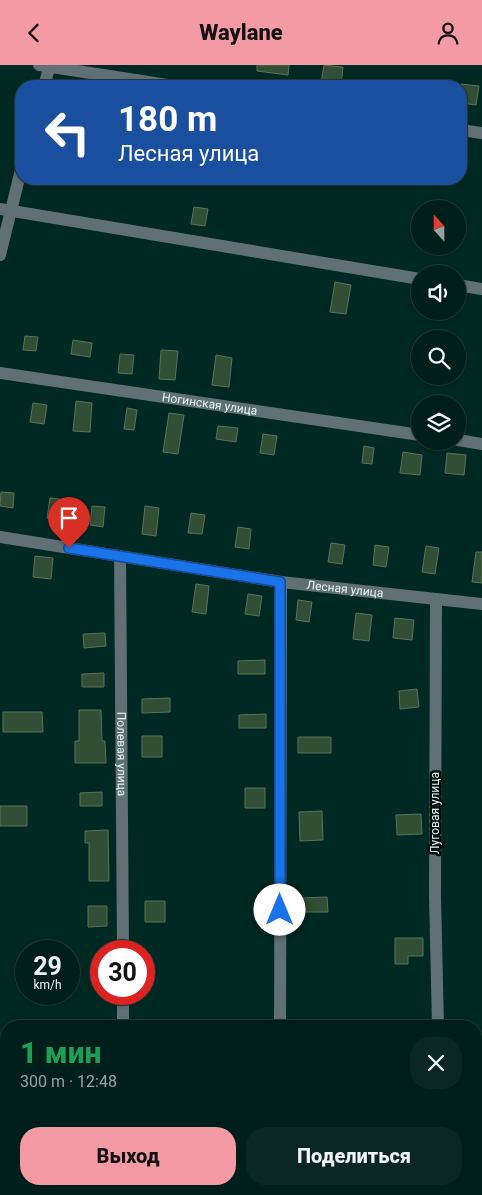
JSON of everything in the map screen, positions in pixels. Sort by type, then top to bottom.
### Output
[{"type":"street","points":[[45,80],[46,66],[136,80]]},
{"type":"street","points":[[467,130],[482,133]]},
{"type":"street","points":[[0,255],[5,210],[15,185]]},
{"type":"street","points":[[5,210],[411,278]]},
{"type":"street","points":[[466,286],[482,289]]},
{"type":"street","name":"Ногинская улица","points":[[0,373],[411,434]]},
{"type":"street","points":[[466,441],[482,444]]},
{"type":"street","name":"Лесная улица","points":[[0,537],[280,582],[482,604]]},
{"type":"street","name":"Полевая улица","points":[[120,556],[123,940]]},
{"type":"street","points":[[280,582],[280,1020]]},
{"type":"street","name":"Луговая улица","points":[[436,599],[435,895],[438,1020]]},
{"type":"street","points":[[123,1005],[123,1020]]},
{"type":"building","points":[[257,65],[289,65],[288,75],[257,71]]},
{"type":"building","points":[[324,65],[343,67],[342,80],[322,80]]},
{"type":"building","points":[[467,85],[479,86],[476,105],[467,104]]},
{"type":"building","points":[[194,207],[208,209],[205,226],[191,224]]},
{"type":"building","points":[[335,282],[351,285],[346,314],[330,312]]},
{"type":"building","points":[[25,336],[38,337],[36,351],[23,350]]},
{"type":"building","points":[[73,340],[92,343],[90,357],[71,354]]},
{"type":"building","points":[[161,350],[178,351],[175,380],[159,379]]},
{"type":"building","points":[[120,354],[134,355],[132,374],[118,373]]},
{"type":"building","points":[[216,355],[232,358],[229,387],[212,385]]},
{"type":"building","points":[[76,401],[92,403],[90,432],[73,431]]},
{"type":"building","points":[[33,403],[47,405],[44,424],[30,422]]},
{"type":"building","points":[[127,408],[137,410],[134,430],[124,429]]},
{"type":"building","points":[[169,413],[184,415],[178,454],[163,452]]},
{"type":"building","points":[[218,426],[238,428],[236,442],[216,439]]},
{"type":"building","points":[[263,434],[277,436],[274,455],[260,453]]},
{"type":"building","points":[[364,446],[374,448],[372,464],[362,463]]},
{"type":"building","points":[[403,452],[422,455],[420,475],[400,473]]},
{"type":"building","points":[[447,453],[466,455],[464,475],[445,473]]},
{"type":"building","points":[[1,492],[14,493],[13,508],[0,506]]},
{"type":"building","points":[[50,498],[60,499],[58,520],[47,518]]},
{"type":"building","points":[[92,506],[105,507],[103,527],[90,525]]},
{"type":"building","points":[[145,506],[159,508],[156,536],[142,534]]},
{"type":"building","points":[[191,513],[205,515],[202,534],[188,533]]},
{"type":"building","points":[[238,527],[251,529],[249,549],[235,547]]},
{"type":"building","points":[[331,543],[345,545],[342,564],[328,562]]},
{"type":"building","points":[[375,545],[389,547],[386,567],[373,565]]},
{"type":"building","points":[[426,546],[439,548],[435,574],[422,572]]},
{"type":"building","points":[[476,552],[482,552],[482,583],[472,582]]},
{"type":"building","points":[[35,556],[53,558],[51,579],[33,577]]},
{"type":"building","points":[[196,584],[209,586],[206,614],[192,612]]},
{"type":"building","points":[[248,594],[262,596],[259,616],[245,614]]},
{"type":"building","points":[[298,600],[312,602],[309,622],[296,620]]},
{"type":"building","points":[[356,613],[372,615],[369,641],[353,639]]},
{"type":"building","points":[[395,618],[414,620],[412,640],[393,638]]},
{"type":"building","points":[[105,633],[106,646],[84,648],[83,634]]},
{"type":"building","points":[[265,660],[265,674],[238,674],[238,661]]},
{"type":"building","points":[[104,673],[104,687],[82,687],[82,674]]},
{"type":"building","points":[[417,689],[419,707],[400,709],[399,691]]},
{"type":"building","points":[[170,698],[170,712],[142,713],[142,699]]},
{"type":"building","points":[[79,710],[101,710],[102,741],[105,741],[106,763],[75,763],[75,741],[79,741]]},
{"type":"building","points":[[3,712],[42,712],[43,732],[3,732]]},
{"type":"building","points":[[266,714],[266,728],[239,728],[239,715]]},
{"type":"building","points":[[142,736],[162,736],[162,757],[142,757]]},
{"type":"building","points":[[298,737],[331,737],[331,753],[298,753]]},
{"type":"building","points":[[245,788],[265,788],[265,808],[245,808]]},
{"type":"building","points":[[102,792],[102,806],[80,806],[80,793]]},
{"type":"building","points":[[0,806],[27,806],[27,826],[0,826]]},
{"type":"building","points":[[322,811],[323,840],[300,841],[299,812]]},
{"type":"building","points":[[421,814],[422,834],[397,835],[396,815]]},
{"type":"building","points":[[108,830],[109,881],[89,881],[89,843],[85,843],[85,831]]},
{"type":"building","points":[[327,897],[328,912],[300,912],[300,898]]},
{"type":"building","points":[[145,901],[165,901],[165,922],[145,922]]},
{"type":"building","points":[[88,906],[107,906],[107,926],[88,927]]},
{"type":"building","points":[[395,938],[423,938],[423,956],[408,956],[408,964],[395,964]]},
{"type":"route","points":[[69,548],[280,582],[280,910]]}]
